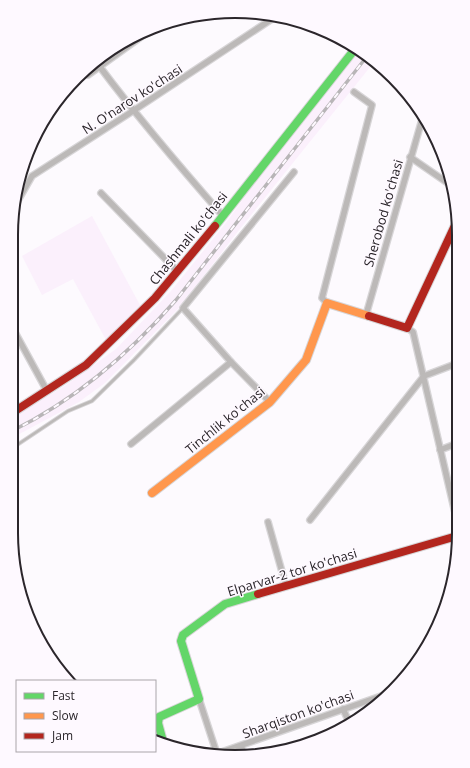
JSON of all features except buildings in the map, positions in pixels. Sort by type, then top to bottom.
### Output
[{"type":"street","name":"N. O'narov ko'chasi","points":[[22,193],[32,176],[134,112],[269,21]]},
{"type":"street","points":[[91,73],[125,48]]},
{"type":"street","name":"Chashmali ko'chasi","points":[[18,409],[86,365],[155,298],[223,216],[352,52]]},
{"type":"street","points":[[100,67],[134,112],[223,216]]},
{"type":"street","points":[[354,92],[372,105],[322,298],[327,303],[406,328],[413,332],[452,499]]},
{"type":"street","name":"Sherobod ko'chasi","points":[[366,315],[421,123]]},
{"type":"street","points":[[410,157],[446,182]]},
{"type":"street","points":[[270,402],[231,362],[183,308],[294,172]]},
{"type":"street","points":[[101,193],[178,272]]},
{"type":"street","points":[[406,328],[452,232]]},
{"type":"street","name":"Tinchlik ko'chasi","points":[[152,493],[270,402],[306,360],[327,303]]},
{"type":"street","points":[[18,338],[47,391]]},
{"type":"street","points":[[131,444],[231,362]]},
{"type":"street","points":[[310,520],[424,376],[452,365]]},
{"type":"street","points":[[440,450],[452,445]]},
{"type":"street","points":[[268,522],[286,586]]},
{"type":"street","name":"Elparvar-2 tor ko'chasi","points":[[198,699],[181,639],[186,632],[225,604],[452,537]]},
{"type":"street","name":"Sharqiston ko'chasi","points":[[229,750],[376,698]]},
{"type":"street","points":[[162,737],[158,722],[159,717],[198,699],[215,749]]},
{"type":"street","points":[[343,709],[348,719]]},
{"type":"street","points":[[241,746],[243,750]]},
{"type":"lane","points":[[18,445],[68,411],[92,401],[134,360],[183,308]]},
{"type":"shaded area","points":[[356,55],[371,66],[239,230],[181,306],[105,383],[79,402],[18,435],[18,414],[66,385],[116,349],[171,291],[225,224],[279,150]]},
{"type":"shaded area","points":[[92,216],[141,307],[106,340],[73,279],[42,295],[22,256]]},
{"type":"railway","points":[[18,428],[58,405],[100,374],[121,357],[158,320],[176,300],[364,61]]},
{"type":"traffic: fast","points":[[215,226],[352,52]]},
{"type":"traffic: fast","points":[[162,737],[158,723],[159,717],[199,699],[181,641],[183,635],[225,604],[258,594]]},
{"type":"traffic: slow","points":[[152,493],[270,402],[306,360],[327,303],[369,316]]},
{"type":"traffic: jam","points":[[18,409],[86,365],[155,298],[215,226]]},
{"type":"traffic: jam","points":[[369,316],[407,328],[452,232]]},
{"type":"traffic: jam","points":[[258,594],[452,537]]}]
